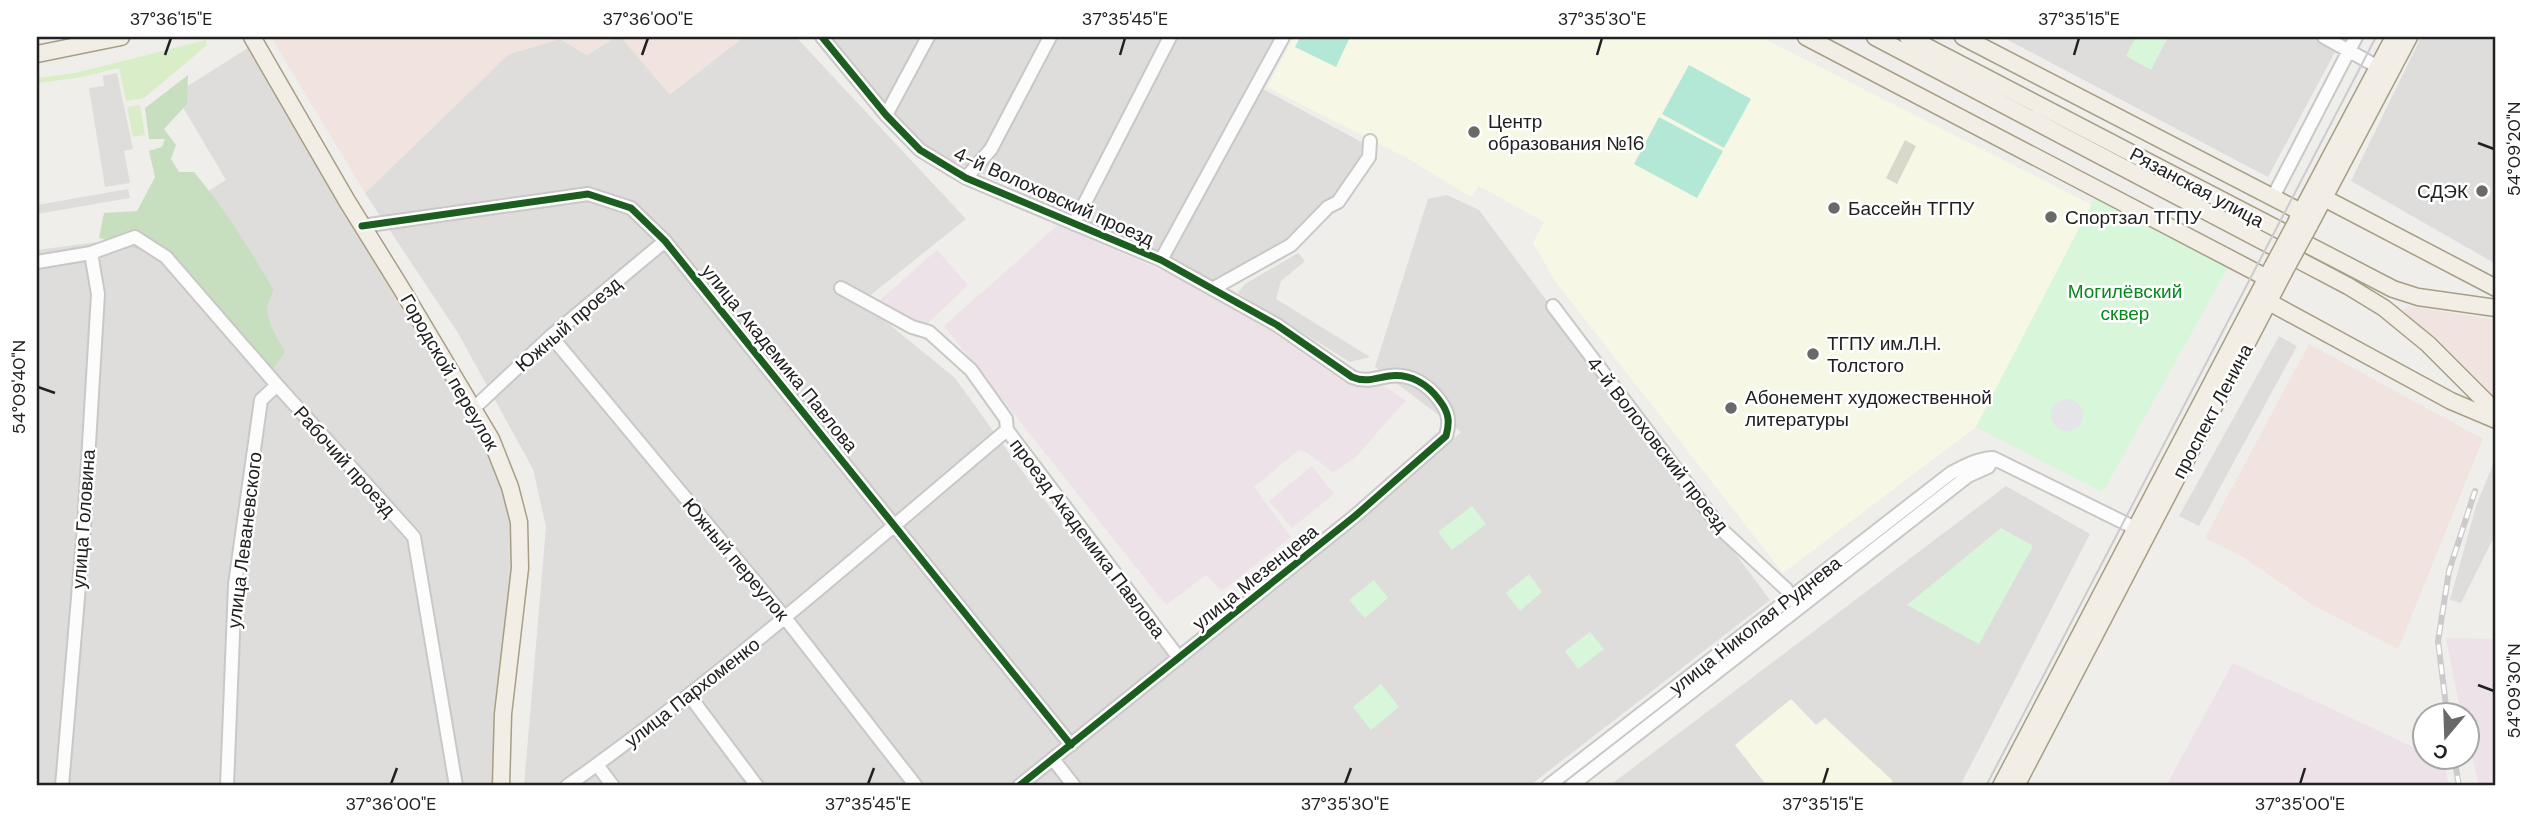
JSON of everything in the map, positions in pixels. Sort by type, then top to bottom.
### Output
[{"type":"main road","points":[[37,54],[121,37]]},
{"type":"main road","name":"Городской переулок","points":[[252,37],[491,439],[510,486],[519,522],[520,568],[503,714],[501,786]]},
{"type":"main road","points":[[1806,37],[2275,272]]},
{"type":"main road","name":"Рязанская улица","points":[[1875,37],[2384,308],[2428,344],[2496,412]]},
{"type":"main road","name":"Рязанская улица","points":[[1908,37],[2393,289],[2417,297],[2496,308]]},
{"type":"main road","points":[[1962,37],[2273,197],[2302,220]]},
{"type":"main road","name":"проспект Ленина","points":[[2016,786],[2394,37]]},
{"type":"main road","name":"проспект Ленина","points":[[2302,220],[2324,198],[2409,37]]},
{"type":"main road","points":[[2324,198],[2496,289]]},
{"type":"main road","name":"проспект Ленина","points":[[2001,786],[2269,302],[2275,272]]},
{"type":"main road","points":[[2269,302],[2451,401],[2496,420]]},
{"type":"street","name":"4-й Волоховский проезд","points":[[822,37],[886,115],[919,150],[966,178],[1161,260],[1277,325],[1352,377],[1361,381],[1391,376],[1411,377]]},
{"type":"street","points":[[886,115],[928,37]]},
{"type":"street","points":[[966,178],[991,149],[1050,37]]},
{"type":"street","points":[[1074,225],[1170,37]]},
{"type":"street","points":[[1161,260],[1283,37]]},
{"type":"street","points":[[2324,37],[2378,67]]},
{"type":"street","points":[[2273,197],[2356,37]]},
{"type":"street","points":[[1214,288],[1291,245],[1328,207],[1338,202],[1368,157],[1370,141]]},
{"type":"street","name":"улица Академика Павлова","points":[[362,226],[588,194],[631,208],[665,241],[1071,745]]},
{"type":"street","name":"Рабочий проезд","points":[[91,253],[135,237],[166,257],[414,537],[456,786]]},
{"type":"street","name":"Южный проезд","points":[[473,410],[551,336],[665,241]]},
{"type":"street","points":[[37,262],[91,253]]},
{"type":"street","name":"улица Головина","points":[[62,786],[98,294],[91,253]]},
{"type":"street","name":"проезд Академика Павлова","points":[[841,288],[912,327],[929,332],[971,370],[1006,419],[1007,430],[1179,658]]},
{"type":"street","name":"4-й Волоховский проезд","points":[[1553,306],[1722,530],[1796,602]]},
{"type":"street","name":"Южный переулок","points":[[551,336],[786,619],[916,786]]},
{"type":"street","name":"улица Мезенцева","points":[[1019,786],[1355,516],[1446,436],[1449,423],[1446,409],[1432,390],[1411,377]]},
{"type":"street","name":"улица Леваневского","points":[[227,786],[235,583],[261,400],[277,385]]},
{"type":"street","name":"улица Пархоменко","points":[[567,786],[786,619],[1007,430]]},
{"type":"street","name":"улица Николая Руднева","points":[[1571,786],[1951,473],[1966,471],[1978,459],[1993,458],[2142,532]]},
{"type":"street","name":"улица Николая Руднева","points":[[1548,786],[1796,602]]},
{"type":"street","points":[[689,695],[757,786]]},
{"type":"street","points":[[1054,759],[1074,786]]},
{"type":"street","points":[[597,765],[613,786]]},
{"type":"shaded area","points":[[271,37],[616,37],[587,55],[560,39],[509,54],[365,193]]},
{"type":"shaded area","points":[[616,37],[621,37],[670,94],[744,37],[796,37],[966,219],[862,302],[955,378],[1028,479],[1178,668],[1461,432],[1375,367],[1428,199],[1447,195],[1479,210],[1770,600],[1529,786],[524,786],[546,527],[533,469],[458,333],[365,193],[509,54],[560,39],[587,55]]},
{"type":"shaded area","points":[[621,37],[744,37],[669,94]]},
{"type":"shaded area","points":[[825,37],[1277,37],[1252,83],[1365,144],[1353,173],[1335,194],[1288,238],[1216,284],[1140,244],[926,149]]},
{"type":"shaded area","name":"ТГПУ им.Л.Н. Толстого","points":[[1294,37],[1761,37],[2092,205],[1976,427],[1783,573],[1555,281],[1533,243],[1544,222],[1479,186],[1471,197],[1405,157],[1267,87]]},
{"type":"shaded area","points":[[2002,37],[2343,37],[2268,177]]},
{"type":"shaded area","points":[[2421,37],[2496,37],[2496,264],[2351,181]]},
{"type":"shaded area","points":[[248,48],[461,399],[507,485],[515,563],[497,786],[37,786],[37,250],[135,237],[226,180],[175,94]]},
{"type":"shaded area","points":[[117,73],[133,149],[124,151],[130,183],[105,187],[89,88],[104,86],[103,76]]},
{"type":"shaded area","points":[[1905,140],[1916,146],[1897,184],[1886,178]]},
{"type":"shaded area","points":[[128,189],[130,198],[37,214],[37,205]]},
{"type":"shaded area","points":[[1058,225],[1281,323],[1406,400],[1355,458],[1333,472],[1306,452],[1299,450],[1254,487],[1291,537],[1222,591],[1206,575],[1166,605],[944,326]]},
{"type":"shaded area","points":[[937,250],[968,285],[927,324],[916,323],[878,302]]},
{"type":"shaded area","points":[[1298,253],[1305,261],[1281,281],[1276,299],[1370,357],[1350,362],[1238,293],[1245,284]]},
{"type":"shaded area","points":[[2408,306],[2496,320],[2496,402],[2432,337],[2401,312]]},
{"type":"shaded area","points":[[2279,336],[2297,346],[2199,526],[2179,516]]},
{"type":"shaded area","points":[[2309,344],[2483,439],[2398,649],[2313,605],[2243,557],[2205,538]]},
{"type":"shaded area","points":[[2067,399],[2079,403],[2083,415],[2079,427],[2067,431],[2055,427],[2051,415],[2055,403]]},
{"type":"shaded area","points":[[2496,457],[2496,533],[2461,603],[2450,600],[2476,506]]},
{"type":"shaded area","points":[[1312,466],[1334,494],[1292,528],[1269,501]]},
{"type":"shaded area","points":[[2006,486],[2090,534],[1960,786],[1609,786]]},
{"type":"shaded area","points":[[2446,638],[2496,639],[2496,786],[2479,786],[2475,770],[2480,770],[2480,700],[2458,700]]},
{"type":"shaded area","points":[[2233,663],[2410,745],[2410,770],[2446,770],[2449,786],[2166,786]]},
{"type":"shaded area","points":[[1791,699],[1816,725],[1825,718],[1893,781],[1890,786],[1767,786],[1735,745]]},
{"type":"green space","points":[[1300,37],[1350,37],[1336,67],[1295,47]]},
{"type":"green space","points":[[2136,37],[2168,37],[2151,70],[2126,56]]},
{"type":"green space","points":[[206,40],[207,45],[144,98],[126,101],[119,68],[77,78],[37,83],[37,78],[75,73]]},
{"type":"green space","points":[[1689,65],[1751,99],[1724,148],[1662,114]]},
{"type":"green space","points":[[188,75],[187,104],[164,129],[176,145],[171,159],[179,172],[194,172],[205,186],[236,229],[273,289],[268,305],[268,318],[285,352],[269,375],[166,257],[99,238],[104,213],[137,211],[155,177],[149,151],[162,147],[165,139],[149,139],[145,108]]},
{"type":"green space","points":[[140,105],[145,135],[133,137],[127,107]]},
{"type":"green space","points":[[1659,117],[1723,151],[1697,198],[1634,164]]},
{"type":"green space","name":"Могилёвский сквер","points":[[2098,192],[2231,262],[2105,488],[2100,491],[1976,427]]},
{"type":"green space","points":[[1472,506],[1486,524],[1452,550],[1438,532]]},
{"type":"green space","points":[[2001,528],[2033,546],[1979,644],[1907,605]]},
{"type":"green space","points":[[1529,574],[1542,592],[1520,611],[1506,593]]},
{"type":"green space","points":[[1374,580],[1388,598],[1365,618],[1349,600]]},
{"type":"green space","points":[[1590,632],[1604,649],[1578,669],[1565,651]]},
{"type":"green space","points":[[1381,684],[1399,707],[1371,730],[1353,707]]},
{"type":"tram line","points":[[1986,786],[2376,37]]},
{"type":"railway","points":[[2445,700],[2438,641],[2449,571],[2475,491]]},
{"type":"railway","points":[[2456,770],[2459,786]]},
{"type":"cycle path","points":[[822,37],[886,115],[920,150],[966,178],[1161,260],[1277,325],[1352,377],[1366,380],[1404,376],[1418,381],[1435,395],[1447,414],[1446,436],[1355,516],[1019,786]]},
{"type":"cycle path","points":[[362,226],[588,194],[631,208],[665,241],[1071,745]]},
{"type":"place","name":"Центр образования №16","points":[[1474,132]]},
{"type":"place","name":"СДЭК","points":[[2482,191]]},
{"type":"place","name":"Бассейн ТГПУ","points":[[1834,208]]},
{"type":"place","name":"Спортзал ТГПУ","points":[[2051,217]]},
{"type":"place","name":"ТГПУ им.Л.Н. Толстого","points":[[1813,354]]},
{"type":"place","name":"Абонемент художественной литературы","points":[[1731,408]]}]
